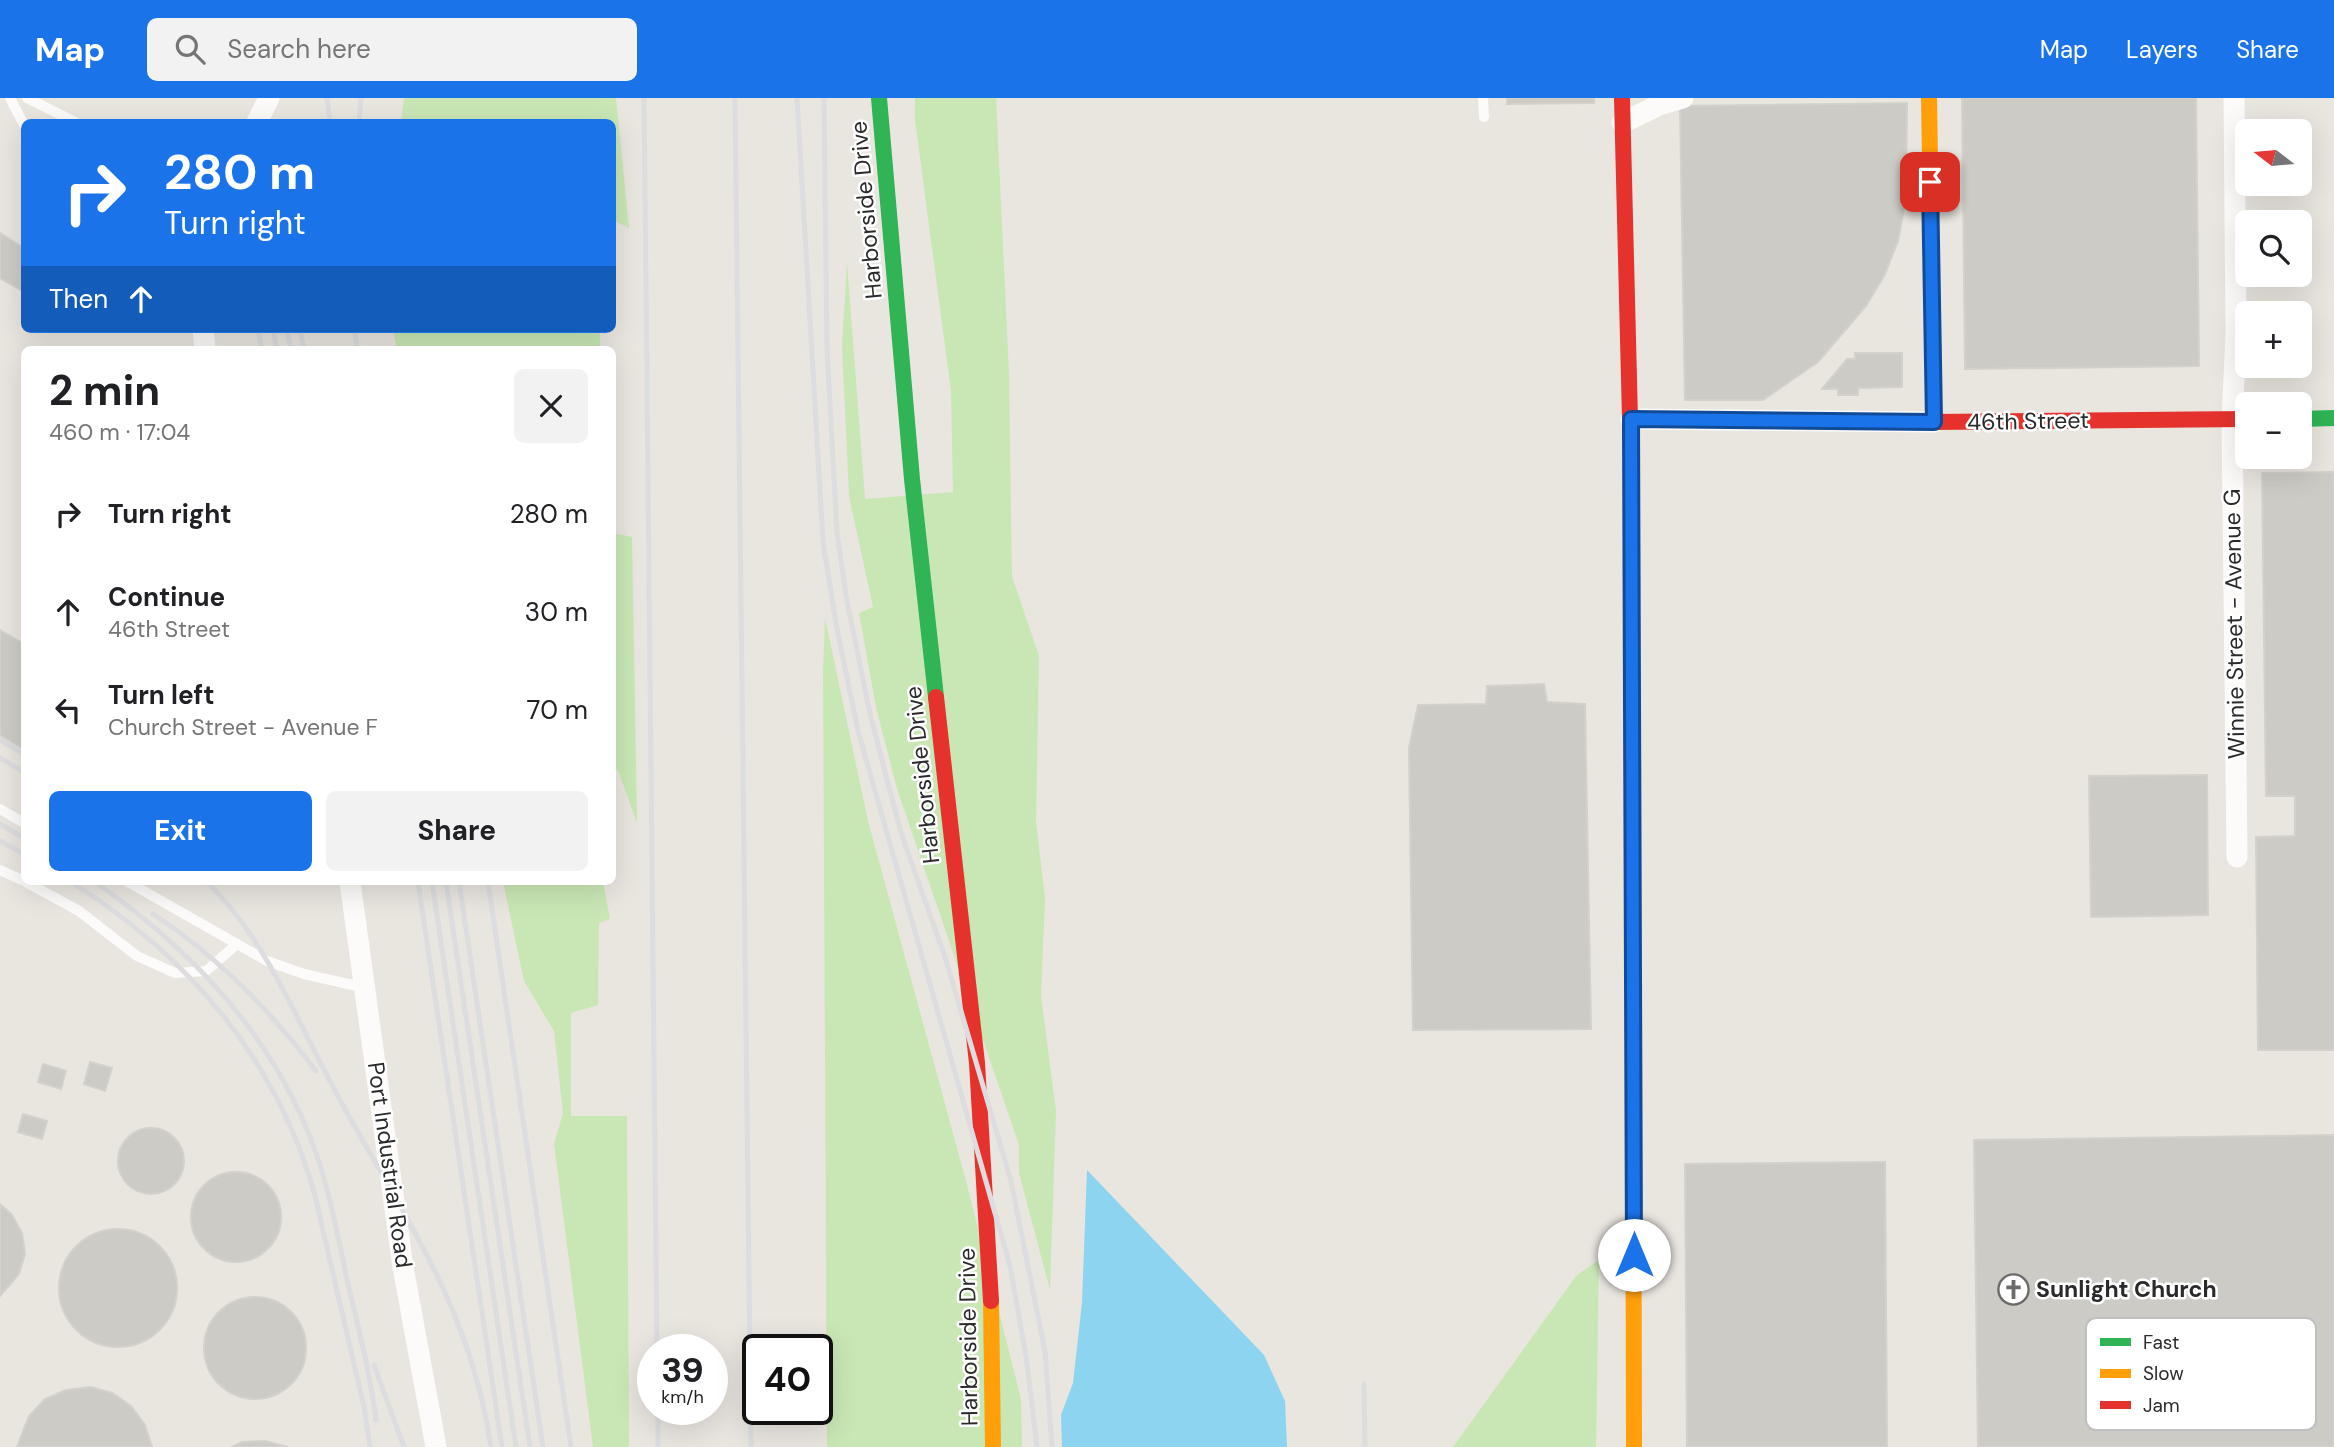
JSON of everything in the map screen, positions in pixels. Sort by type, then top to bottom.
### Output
[{"type":"street","points":[[258,119],[269,98]]},
{"type":"street","name":"Harborside Drive","points":[[879,98],[912,479],[977,1063],[991,1282],[993,1447]]},
{"type":"street","points":[[1622,98],[1631,419],[1634,1447]]},
{"type":"street","points":[[1622,123],[1659,104],[1683,98]]},
{"type":"street","points":[[1929,98],[1934,422]]},
{"type":"street","name":"Winnie Street - Avenue G","points":[[2234,98],[2239,392]]},
{"type":"street","points":[[2312,418],[2334,418]]},
{"type":"street","name":"46th Street","points":[[1631,419],[1725,422],[2235,419]]},
{"type":"street","name":"Winnie Street - Avenue G","points":[[2237,857],[2240,469]]},
{"type":"street","name":"Port Industrial Road","points":[[350,885],[403,1267],[436,1447]]},
{"type":"lane","points":[[10,98],[21,119]]},
{"type":"lane","points":[[27,98],[67,119]]},
{"type":"lane","points":[[1483,98],[1484,117]]},
{"type":"lane","points":[[0,808],[21,821]]},
{"type":"lane","points":[[0,870],[21,880]]},
{"type":"lane","points":[[31,885],[79,911],[137,956],[175,973],[206,971],[237,944]]},
{"type":"lane","points":[[133,885],[285,968],[366,988]]},
{"type":"green space","points":[[404,98],[616,98],[629,228],[616,222],[616,119],[401,119]]},
{"type":"green space","points":[[915,98],[996,98],[1009,373],[1012,576],[1039,656],[1036,822],[1045,898],[1041,996],[1056,1111],[1050,1290],[1019,1173],[1019,1145],[897,789],[876,707],[859,613],[873,607],[849,496],[842,346],[847,262],[865,499],[953,492],[951,391],[915,120]]},
{"type":"green space","points":[[394,333],[600,333],[600,346],[396,346]]},
{"type":"green space","points":[[616,534],[632,537],[637,823],[616,768]]},
{"type":"green space","points":[[825,618],[868,821],[966,1181],[1021,1399],[1022,1447],[827,1447],[827,1425],[833,1425],[833,1334],[826,1334],[823,671]]},
{"type":"green space","points":[[504,885],[604,885],[610,919],[599,923],[598,1005],[571,1013],[571,1116],[627,1116],[629,1447],[593,1447],[554,1144],[563,1113],[554,1031],[524,981]]},
{"type":"green space","points":[[1599,1260],[1596,1447],[1453,1447],[1577,1275]]},
{"type":"water","points":[[1087,1170],[1264,1355],[1285,1401],[1287,1447],[1062,1447],[1061,1415],[1073,1383],[1082,1303]]},
{"type":"building","points":[[1507,98],[1594,98],[1594,103],[1507,104]]},
{"type":"building","points":[[1962,98],[2196,98],[2199,366],[1965,369]]},
{"type":"building","points":[[1907,103],[1906,199],[1898,241],[1884,276],[1866,306],[1818,362],[1763,400],[1685,400],[1680,106]]},
{"type":"building","points":[[0,233],[21,246],[21,290],[0,278]]},
{"type":"building","points":[[1855,353],[1902,353],[1902,387],[1858,388],[1858,395],[1838,395],[1838,389],[1822,389],[1847,359],[1855,359]]},
{"type":"building","points":[[2334,472],[2334,1050],[2258,1050],[2256,837],[2295,836],[2295,796],[2266,796],[2262,473]]},
{"type":"building","points":[[0,630],[21,642],[21,747],[0,735]]},
{"type":"building","points":[[1544,684],[1547,702],[1585,704],[1591,1029],[1413,1030],[1409,748],[1418,705],[1486,704],[1487,686]]},
{"type":"building","points":[[2207,775],[2208,915],[2091,917],[2089,776]]},
{"type":"building","points":[[90,1062],[112,1068],[105,1091],[84,1084]]},
{"type":"building","points":[[43,1064],[66,1071],[61,1089],[38,1082]]},
{"type":"building","points":[[23,1114],[47,1121],[42,1139],[18,1132]]},
{"type":"building","points":[[151,1128],[174,1138],[184,1161],[174,1184],[151,1194],[128,1184],[118,1161],[128,1138]]},
{"type":"building","points":[[2334,1135],[2334,1447],[1978,1447],[1974,1140]]},
{"type":"building","points":[[1885,1162],[1887,1447],[1687,1447],[1685,1164]]},
{"type":"building","points":[[236,1172],[253,1175],[268,1185],[278,1200],[281,1217],[278,1234],[268,1249],[253,1259],[236,1262],[219,1259],[204,1249],[194,1234],[191,1217],[194,1200],[204,1185],[219,1175]]},
{"type":"building","points":[[0,1204],[12,1215],[22,1233],[25,1254],[19,1274],[0,1296]]},
{"type":"building","points":[[118,1229],[129,1230],[151,1239],[167,1255],[176,1277],[176,1299],[167,1321],[151,1337],[129,1346],[118,1347],[107,1346],[85,1337],[69,1321],[60,1299],[59,1288],[60,1277],[69,1255],[85,1239],[107,1230]]},
{"type":"building","points":[[255,1297],[275,1301],[291,1312],[302,1328],[306,1348],[302,1368],[291,1384],[275,1395],[255,1399],[235,1395],[219,1384],[208,1368],[204,1348],[208,1328],[219,1312],[235,1301]]},
{"type":"building","points":[[90,1387],[112,1393],[131,1406],[145,1425],[152,1447],[17,1447],[29,1416],[45,1399],[66,1390]]},
{"type":"building","points":[[265,1441],[288,1447],[232,1447],[242,1442]]},
{"type":"railway","points":[[327,98],[330,119]]},
{"type":"railway","points":[[359,119],[361,98]]},
{"type":"railway","points":[[644,98],[657,1334]]},
{"type":"railway","points":[[735,98],[751,1447]]},
{"type":"railway","points":[[797,98],[823,542],[836,624],[858,731],[1010,1266],[1026,1356],[1037,1447]]},
{"type":"railway","points":[[824,98],[827,350],[837,533],[846,596],[870,714],[901,833],[946,960],[1011,1181],[1045,1351],[1052,1447]]},
{"type":"railway","points":[[259,333],[261,346]]},
{"type":"railway","points":[[274,333],[276,346]]},
{"type":"railway","points":[[288,333],[290,346]]},
{"type":"railway","points":[[301,333],[303,346]]},
{"type":"railway","points":[[355,333],[357,346]]},
{"type":"railway","points":[[0,740],[21,752]]},
{"type":"railway","points":[[0,758],[21,770]]},
{"type":"railway","points":[[0,824],[21,836]]},
{"type":"railway","points":[[0,841],[21,852]]},
{"type":"railway","points":[[75,885],[154,943],[190,978],[223,1016],[253,1057],[278,1100],[299,1147],[315,1196],[364,1407],[370,1447]]},
{"type":"railway","points":[[99,885],[132,909],[200,970],[258,1040],[282,1078],[302,1119],[327,1190],[367,1365],[376,1420]]},
{"type":"railway","points":[[210,885],[246,928],[262,952],[428,1258],[449,1301],[466,1346],[481,1394],[491,1447]]},
{"type":"railway","points":[[418,885],[502,1447]]},
{"type":"railway","points":[[432,885],[516,1447]]},
{"type":"railway","points":[[446,885],[530,1447]]},
{"type":"railway","points":[[459,885],[543,1447]]},
{"type":"railway","points":[[488,885],[571,1447]]},
{"type":"railway","points":[[153,914],[199,948],[241,985],[316,1071]]},
{"type":"railway","points":[[374,1365],[404,1447]]},
{"type":"railway","points":[[1364,1384],[1365,1447]]},
{"type":"railway","points":[[658,1425],[658,1447]]},
{"type":"traffic: fast","points":[[879,98],[912,479],[936,697]]},
{"type":"traffic: fast","points":[[2312,419],[2334,418]]},
{"type":"traffic: fast","points":[[1631,459],[1633,997]]},
{"type":"traffic: slow","points":[[1929,98],[1934,406]]},
{"type":"traffic: slow","points":[[1633,997],[1634,1447]]},
{"type":"traffic: slow","points":[[991,1301],[993,1447]]},
{"type":"traffic: jam","points":[[1622,98],[1631,459]]},
{"type":"traffic: jam","points":[[1934,406],[1934,422],[2235,419]]},
{"type":"traffic: jam","points":[[936,697],[977,1063],[991,1301]]},
{"type":"place","name":"Sunlight Church","points":[[2013,1289]]},
{"type":"route","points":[[1634,1255],[1631,419],[1934,422],[1930,182]]}]
